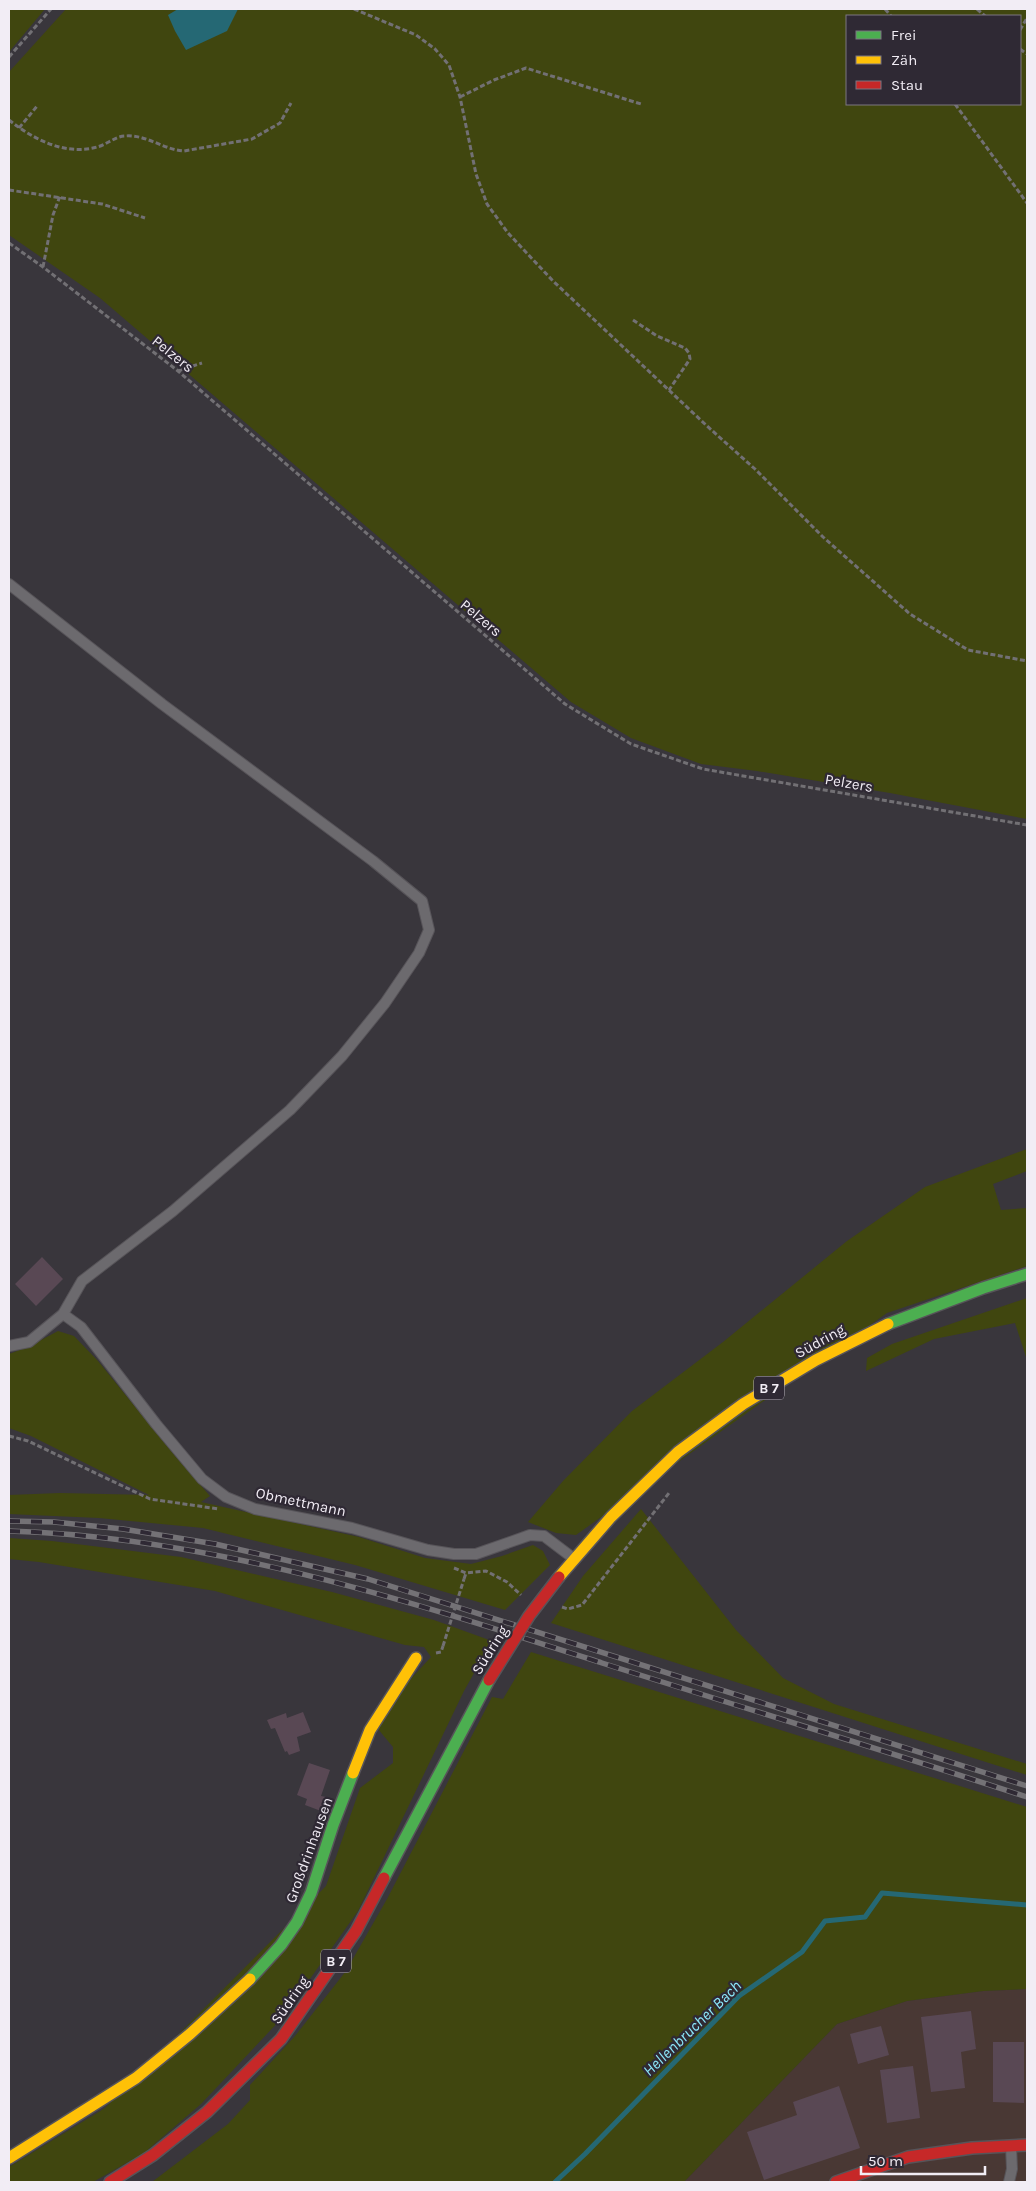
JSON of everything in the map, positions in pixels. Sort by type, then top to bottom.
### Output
[{"type":"main road","name":"Südring","points":[[110,2182],[153,2155],[207,2112],[281,2039],[356,1931],[488,1680],[529,1616],[559,1577],[611,1517],[678,1452],[743,1404],[816,1360],[888,1324],[983,1288],[1027,1274]]},
{"type":"main road","name":"Großdrinhausen","points":[[9,2158],[136,2078],[190,2034],[245,1984],[281,1945],[298,1922],[311,1892],[370,1730],[416,1658]]},
{"type":"main road","points":[[836,2182],[908,2157],[972,2148],[1027,2145]]},
{"type":"lane","points":[[9,584],[155,698],[373,861],[422,901],[429,930],[414,960],[385,1003],[342,1056],[290,1110],[195,1192],[82,1281],[64,1314],[28,1342],[9,1346]]},
{"type":"lane","name":"Obmettmann","points":[[64,1314],[81,1327],[156,1424],[202,1479],[226,1497],[255,1509],[352,1528],[428,1550],[454,1554],[476,1554],[530,1535],[544,1536],[574,1559]]},
{"type":"lane","points":[[1009,2182],[1012,2169],[1011,2146]]},
{"type":"path","points":[[9,57],[51,9]]},
{"type":"path","points":[[354,9],[416,35],[435,49],[449,65],[460,97],[476,174],[487,204],[508,233],[553,282],[755,469],[823,537],[910,614],[968,650],[1027,661]]},
{"type":"path","points":[[460,97],[494,80],[526,68],[641,104]]},
{"type":"path","points":[[9,120],[42,142],[80,150],[98,147],[124,136],[149,140],[174,151],[184,151],[252,139],[280,123],[291,103]]},
{"type":"path","points":[[19,128],[38,105]]},
{"type":"path","points":[[956,105],[1027,203]]},
{"type":"path","points":[[9,190],[60,196],[102,204],[145,218]]},
{"type":"path","points":[[43,266],[60,196]]},
{"type":"path","name":"Pelzers","points":[[9,243],[43,266],[178,371],[565,704],[631,744],[703,769],[1027,825]]},
{"type":"path","points":[[633,320],[657,336],[685,348],[689,352],[690,359],[668,390]]},
{"type":"path","points":[[178,371],[202,363]]},
{"type":"path","points":[[9,1436],[28,1441],[150,1498],[226,1510]]},
{"type":"path","points":[[560,1607],[568,1609],[582,1605],[673,1488]]},
{"type":"path","points":[[443,1646],[466,1573],[486,1571],[507,1582],[518,1594],[526,1597]]},
{"type":"shaded area","points":[[1027,1989],[1027,2182],[684,2182],[837,2024],[907,2001],[983,1991]]},
{"type":"green space","points":[[9,9],[45,9],[9,52]]},
{"type":"green space","points":[[66,9],[1027,9],[1027,819],[890,793],[757,771],[701,764],[631,738],[571,702],[100,298],[9,235],[9,72]]},
{"type":"green space","points":[[1027,1149],[1027,1171],[993,1184],[1001,1210],[1027,1208],[1027,1266],[887,1313],[576,1535],[556,1533],[528,1522],[563,1481],[632,1411],[723,1342],[847,1241],[925,1187]]},
{"type":"green space","points":[[1027,1298],[1027,1360],[1015,1323],[934,1339],[866,1371],[867,1358],[892,1344]]},
{"type":"green space","points":[[58,1331],[74,1336],[98,1361],[210,1496],[201,1502],[359,1537],[425,1558],[471,1564],[533,1545],[543,1551],[550,1565],[505,1610],[355,1565],[203,1528],[99,1518],[9,1514],[9,1495],[60,1493],[149,1495],[31,1436],[9,1428],[9,1354],[28,1347]]},
{"type":"green space","points":[[641,1509],[736,1630],[783,1678],[834,1704],[1027,1764],[1027,1775],[551,1623],[583,1576]]},
{"type":"green space","points":[[9,1538],[52,1541],[181,1557],[332,1592],[434,1620],[492,1641],[464,1691],[358,1911],[283,2017],[201,2104],[144,2153],[93,2182],[9,2182],[9,2167],[105,2108],[326,1886],[360,1788],[393,1763],[393,1747],[378,1729],[407,1683],[431,1657],[424,1647],[405,1645],[215,1591],[39,1562],[9,1559]]},
{"type":"green space","points":[[531,1652],[1027,1807],[1027,1989],[983,1991],[907,2001],[837,2024],[684,2182],[152,2182],[228,2124],[250,2100],[250,2085],[295,2036],[346,1971],[387,1899],[492,1697],[503,1699]]},
{"type":"water","points":[[178,9],[238,9],[227,31],[186,50],[168,15]]},
{"type":"building","points":[[42,1257],[63,1279],[36,1306],[15,1284]]},
{"type":"building","points":[[303,1712],[311,1732],[297,1737],[300,1751],[289,1755],[287,1751],[285,1752],[275,1728],[271,1729],[267,1720],[286,1713],[287,1718]]},
{"type":"building","points":[[309,1763],[330,1770],[321,1796],[326,1797],[321,1811],[305,1805],[307,1799],[297,1795]]},
{"type":"building","points":[[971,2011],[976,2049],[961,2052],[965,2088],[931,2092],[921,2017]]},
{"type":"building","points":[[881,2026],[889,2055],[858,2064],[850,2034]]},
{"type":"building","points":[[993,2042],[1024,2042],[1024,2103],[993,2102]]},
{"type":"building","points":[[913,2066],[920,2118],[887,2123],[880,2070]]},
{"type":"building","points":[[839,2086],[860,2148],[764,2180],[747,2132],[797,2115],[793,2102]]},
{"type":"waterway","name":"Hellenbrucher Bach","points":[[555,2182],[585,2154],[739,1996],[802,1952],[825,1921],[865,1917],[882,1893],[1027,1905]]},
{"type":"railway","points":[[9,1521],[54,1522],[123,1529],[215,1544],[368,1579],[1027,1786]]},
{"type":"railway","points":[[9,1531],[85,1536],[161,1545],[236,1559],[310,1576],[457,1617],[1027,1797]]},
{"type":"traffic: fast","points":[[888,1324],[983,1288],[1027,1274]]},
{"type":"traffic: fast","points":[[384,1878],[489,1680]]},
{"type":"traffic: fast","points":[[250,1979],[281,1945],[297,1922],[311,1893],[333,1825],[353,1773]]},
{"type":"traffic: slow","points":[[559,1577],[611,1517],[678,1452],[743,1404],[816,1360],[888,1324]]},
{"type":"traffic: slow","points":[[353,1773],[370,1730],[416,1658]]},
{"type":"traffic: slow","points":[[9,2158],[136,2078],[190,2034],[250,1979]]},
{"type":"traffic: jam","points":[[489,1680],[529,1616],[559,1577]]},
{"type":"traffic: jam","points":[[110,2182],[153,2155],[207,2112],[281,2039],[356,1931],[384,1878]]},
{"type":"traffic: jam","points":[[836,2182],[908,2157],[972,2148],[1027,2145]]}]
